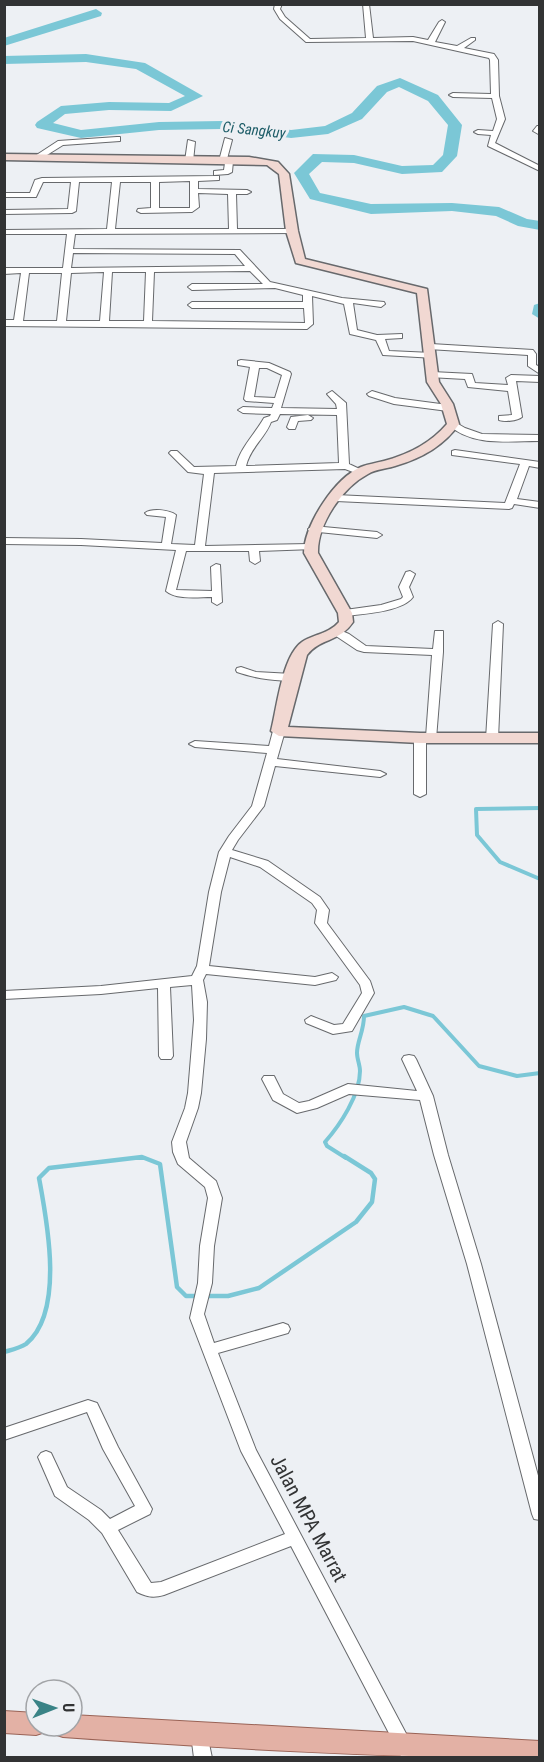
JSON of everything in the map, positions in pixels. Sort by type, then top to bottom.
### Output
[{"type":"main road","points":[[4,1722],[24,1723]]},
{"type":"main road","points":[[84,1729],[202,1748],[409,1751],[443,1745],[540,1753]]},
{"type":"street","points":[[279,4],[278,9],[282,18],[308,40],[405,39],[459,48],[493,58],[495,96],[501,119],[491,144],[535,170]]},
{"type":"street","points":[[366,4],[370,39]]},
{"type":"street","points":[[431,42],[442,22]]},
{"type":"street","points":[[459,48],[473,39]]},
{"type":"street","points":[[453,95],[495,96]]},
{"type":"street","points":[[540,128],[537,131],[540,133]]},
{"type":"street","points":[[478,132],[494,132]]},
{"type":"street","points":[[36,158],[61,143],[117,139]]},
{"type":"street","points":[[4,195],[33,195],[39,180],[194,179],[216,175],[228,172],[226,161],[228,140]]},
{"type":"street","points":[[189,160],[191,142]]},
{"type":"street","points":[[4,157],[258,161],[282,168],[298,258],[304,263],[423,291],[432,375],[453,424],[460,431],[472,435],[540,438]]},
{"type":"street","points":[[155,179],[155,211]]},
{"type":"street","points":[[141,211],[192,210],[195,207],[194,179]]},
{"type":"street","points":[[4,212],[72,211],[75,180]]},
{"type":"street","points":[[111,231],[116,180]]},
{"type":"street","points":[[194,191],[247,192]]},
{"type":"street","points":[[232,192],[233,231]]},
{"type":"street","points":[[61,324],[71,231]]},
{"type":"street","points":[[4,232],[292,231]]},
{"type":"street","points":[[70,251],[237,252],[262,281],[345,300],[381,304]]},
{"type":"street","points":[[4,271],[252,268]]},
{"type":"street","points":[[104,324],[108,270]]},
{"type":"street","points":[[148,324],[150,270]]},
{"type":"street","points":[[18,324],[25,271]]},
{"type":"street","points":[[276,286],[192,284],[192,309],[307,305]]},
{"type":"street","points":[[4,323],[307,326],[309,324],[307,292]]},
{"type":"street","points":[[345,300],[349,304],[353,332],[379,337],[399,336]]},
{"type":"street","points":[[379,337],[384,352],[389,355],[431,351],[530,352],[532,366],[540,371]]},
{"type":"street","points":[[240,470],[246,448],[264,430],[267,420],[274,418],[287,374],[269,366],[241,363]]},
{"type":"street","points":[[255,364],[249,399],[279,401]]},
{"type":"street","points":[[432,375],[470,376],[471,385],[474,386],[512,388]]},
{"type":"street","points":[[502,418],[517,417],[511,378],[540,379]]},
{"type":"street","points":[[332,394],[341,403],[345,466]]},
{"type":"street","points":[[372,394],[394,401],[448,408]]},
{"type":"street","points":[[243,410],[342,415]]},
{"type":"street","points":[[292,427],[294,419],[297,418],[342,415]]},
{"type":"street","points":[[199,974],[225,852],[237,832],[258,806],[300,652],[340,631],[346,622],[345,613],[311,554],[309,547],[313,529],[336,498],[361,472],[407,458],[445,436],[453,424]]},
{"type":"street","points":[[174,453],[191,470],[345,466],[361,472]]},
{"type":"street","points":[[455,453],[540,465]]},
{"type":"street","points":[[336,498],[509,506],[526,462]]},
{"type":"street","points":[[200,549],[208,470]]},
{"type":"street","points":[[512,501],[540,505]]},
{"type":"street","points":[[150,513],[171,515],[166,547]]},
{"type":"street","points":[[313,529],[377,535]]},
{"type":"street","points":[[4,541],[81,542],[200,549],[309,547]]},
{"type":"street","points":[[182,548],[172,593],[217,598],[216,567]]},
{"type":"street","points":[[254,548],[255,561]]},
{"type":"street","points":[[345,613],[382,608],[405,601],[408,597],[404,587],[410,574]]},
{"type":"street","points":[[492,739],[498,624]]},
{"type":"street","points":[[340,631],[351,638],[358,647],[364,649],[438,652]]},
{"type":"street","points":[[420,794],[439,633]]},
{"type":"street","points":[[241,670],[255,675],[292,677]]},
{"type":"street","points":[[279,731],[492,739],[540,738]]},
{"type":"street","points":[[195,744],[380,774]]},
{"type":"street","points":[[225,852],[264,864],[316,900],[323,910],[321,923],[366,984],[368,993],[346,1028],[333,1030],[311,1020]]},
{"type":"street","points":[[4,995],[164,984],[199,974],[315,981],[332,977]]},
{"type":"street","name":"Jalan MPA Marrat","points":[[199,974],[201,1003],[197,1066],[192,1103],[179,1141],[180,1156],[188,1169],[208,1182],[214,1192],[197,1318],[249,1451],[409,1751]]},
{"type":"street","points":[[164,984],[166,1056]]},
{"type":"street","points":[[409,1059],[426,1096],[499,1353],[540,1514]]},
{"type":"street","points":[[268,1080],[278,1097],[297,1108],[304,1108],[345,1089],[426,1096]]},
{"type":"street","points":[[208,1350],[283,1329]]},
{"type":"street","points":[[4,1434],[88,1406],[92,1407],[111,1449],[144,1509],[108,1528]]},
{"type":"street","points":[[46,1457],[61,1491],[95,1515],[108,1528],[143,1587],[154,1592],[295,1537]]},
{"type":"waterway","name":"Ci Sangkuy","points":[[4,42],[96,13]]},
{"type":"waterway","name":"Ci Sangkuy","points":[[4,60],[86,58],[140,66],[196,96],[171,107],[109,106],[61,110],[42,125],[81,134],[159,126],[222,125],[291,134],[328,130],[357,116],[382,89],[400,82],[433,98],[455,125],[450,156],[437,169],[402,170],[354,159],[318,157],[301,173],[315,196],[371,209],[452,207],[499,212],[523,223],[540,226]]},
{"type":"waterway","name":"Ci Sangkuy","points":[[540,308],[540,314]]},
{"type":"waterway","points":[[540,808],[476,809],[477,835],[500,862],[540,879]]},
{"type":"waterway","points":[[346,1158],[327,1146],[325,1142],[343,1118],[357,1090],[360,1071],[357,1049],[364,1016],[404,1007],[433,1016],[479,1066],[517,1076],[540,1073]]},
{"type":"waterway","points":[[4,1352],[26,1344],[38,1329],[46,1311],[49,1289],[49,1241],[39,1178],[49,1168],[142,1157],[160,1164],[177,1287],[186,1296],[228,1296],[259,1288],[356,1222],[372,1202],[375,1179],[371,1173],[344,1156]]},
{"type":"waterway","points":[[135,1158],[144,1158]]}]
